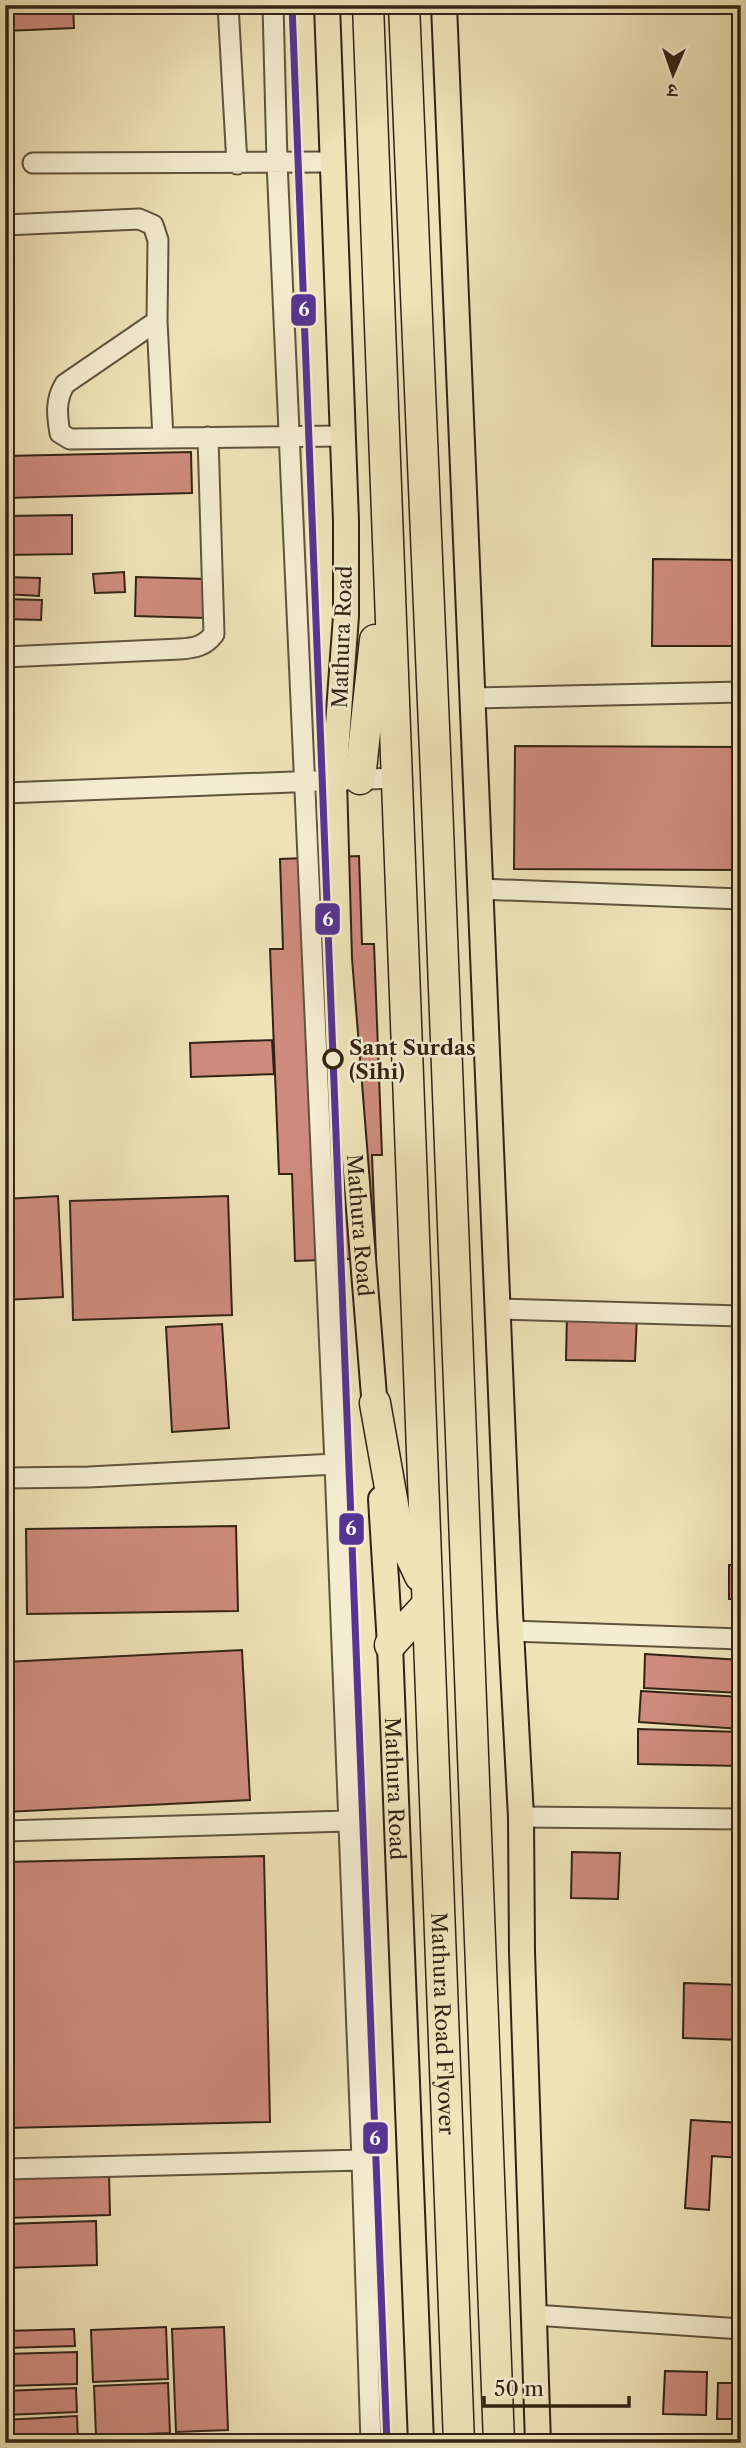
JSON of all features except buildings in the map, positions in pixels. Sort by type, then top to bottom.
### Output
[{"type":"highway","name":"Mathura Road","points":[[368,5],[426,1597]]},
{"type":"highway","points":[[404,5],[499,2443]]},
{"type":"highway","points":[[347,779],[386,531]]},
{"type":"highway","points":[[375,1403],[397,1527],[426,1597],[390,1645]]},
{"type":"highway","name":"Mathura Road Flyover","points":[[426,1597],[459,2443]]},
{"type":"main road","name":"Mathura Road","points":[[327,5],[346,616],[347,779],[339,959],[375,1403],[390,1645],[421,2443]]},
{"type":"main road","points":[[444,5],[511,1631],[522,1817],[522,1952],[538,2443]]},
{"type":"street","points":[[228,5],[237,163]]},
{"type":"street","points":[[273,5],[277,162],[335,1464],[371,2443]]},
{"type":"street","points":[[33,163],[333,162]]},
{"type":"street","points":[[5,225],[147,220],[153,225],[158,240],[157,321],[163,438]]},
{"type":"street","points":[[157,321],[71,379],[61,390],[57,405],[60,433],[66,438],[342,436]]},
{"type":"street","points":[[5,657],[197,648],[209,641],[214,634],[208,437]]},
{"type":"street","points":[[472,698],[741,692]]},
{"type":"street","points":[[5,793],[395,778]]},
{"type":"street","points":[[480,889],[741,899]]},
{"type":"street","points":[[498,1309],[741,1316]]},
{"type":"street","points":[[5,1478],[89,1477],[335,1464]]},
{"type":"street","points":[[511,1631],[741,1639]]},
{"type":"street","points":[[522,1817],[741,1819]]},
{"type":"street","points":[[5,1831],[347,1821]]},
{"type":"street","points":[[5,2169],[362,2160]]},
{"type":"street","points":[[534,2315],[741,2329]]},
{"type":"transit line","name":"6","points":[[292,5],[387,2443]]},
{"type":"place","name":"Sant Surdas (Sihi)","points":[[333,1059]]}]
